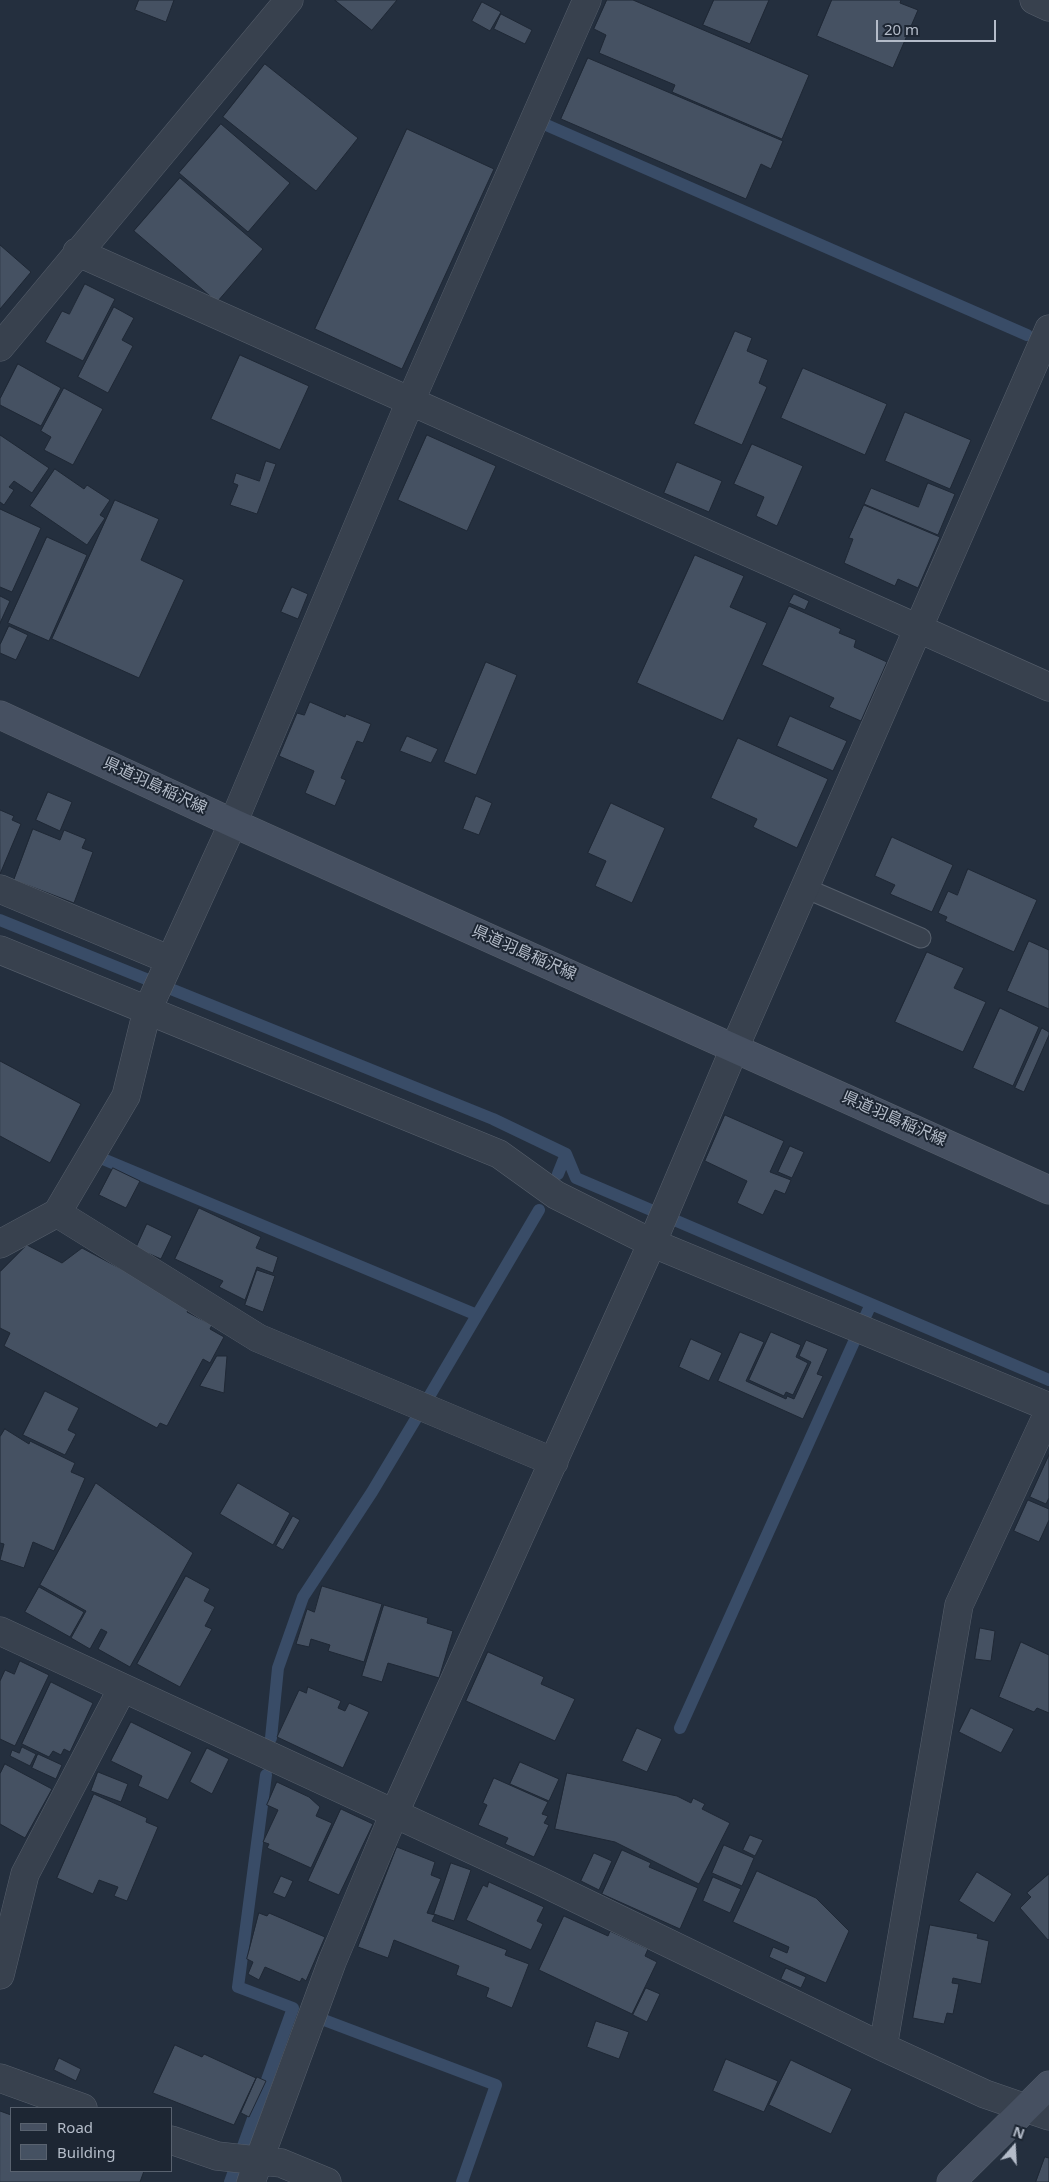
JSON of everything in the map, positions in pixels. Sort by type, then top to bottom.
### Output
[{"type":"main road","name":"県道羽島稲沢線","points":[[0,715],[233,823],[735,1047],[1049,1190]]},
{"type":"main road","points":[[950,2182],[1038,2112],[1049,2085]]},
{"type":"street","points":[[0,1244],[57,1213],[126,1096],[158,987],[233,823],[410,402],[587,0]]},
{"type":"street","points":[[1034,0],[1049,7]]},
{"type":"street","points":[[0,347],[278,3]]},
{"type":"street","points":[[77,252],[1049,687]]},
{"type":"street","points":[[254,2172],[332,1962],[394,1814],[661,1222],[735,1047],[1049,329]]},
{"type":"street","points":[[0,890],[158,987],[499,1154],[556,1195],[661,1222],[1049,1409],[959,1605],[883,2046]]},
{"type":"street","points":[[0,950],[158,987]]},
{"type":"street","points":[[57,1213],[258,1338],[554,1462]]},
{"type":"street","points":[[0,1630],[122,1689],[540,1881],[985,2094],[1038,2112]]},
{"type":"street","points":[[0,1975],[25,1874],[122,1689]]},
{"type":"street","points":[[0,2078],[80,2107]]},
{"type":"street","points":[[172,2140],[217,2156],[254,2172],[281,2163],[327,2182]]},
{"type":"lane","points":[[805,888],[921,938]]},
{"type":"building","points":[[139,0],[174,0],[166,22],[135,10]]},
{"type":"building","points":[[335,0],[397,0],[372,30]]},
{"type":"building","points":[[607,0],[633,0],[809,75],[782,139],[672,92],[675,85],[599,53],[606,35],[594,29]]},
{"type":"building","points":[[714,0],[769,0],[750,44],[703,25]]},
{"type":"building","points":[[832,0],[901,0],[900,3],[918,10],[893,68],[817,36]]},
{"type":"building","points":[[482,2],[501,12],[490,31],[472,21]]},
{"type":"building","points":[[501,14],[532,30],[525,44],[494,29]]},
{"type":"building","points":[[588,58],[783,141],[771,169],[761,164],[746,199],[561,119]]},
{"type":"building","points":[[265,64],[358,138],[316,191],[223,117]]},
{"type":"building","points":[[221,124],[290,183],[248,232],[179,173]]},
{"type":"building","points":[[407,129],[494,169],[402,369],[315,329]]},
{"type":"building","points":[[180,178],[263,249],[217,302],[134,231]]},
{"type":"building","points":[[0,245],[31,272],[0,309]]},
{"type":"building","points":[[85,284],[115,299],[83,361],[45,342],[62,311],[69,314]]},
{"type":"building","points":[[114,307],[134,318],[122,340],[133,346],[108,393],[78,377]]},
{"type":"building","points":[[735,331],[752,338],[747,351],[768,360],[759,383],[767,387],[742,445],[694,424]]},
{"type":"building","points":[[240,355],[309,386],[280,450],[211,419]]},
{"type":"building","points":[[18,364],[61,388],[41,426],[0,405],[0,399]]},
{"type":"building","points":[[803,368],[887,404],[865,455],[781,418]]},
{"type":"building","points":[[64,388],[103,409],[73,465],[44,450],[51,437],[41,431]]},
{"type":"building","points":[[905,412],[971,440],[950,489],[885,461]]},
{"type":"building","points":[[0,435],[49,468],[32,493],[14,481],[9,487],[14,490],[4,505],[0,502]]},
{"type":"building","points":[[427,435],[496,466],[467,531],[398,500]]},
{"type":"building","points":[[752,444],[803,466],[777,526],[756,516],[764,497],[734,484]]},
{"type":"building","points":[[266,461],[276,464],[257,514],[230,505],[238,485],[233,483],[236,473],[259,481]]},
{"type":"building","points":[[677,462],[722,481],[709,512],[664,493]]},
{"type":"building","points":[[55,469],[84,489],[87,485],[110,500],[100,515],[105,518],[87,545],[30,506]]},
{"type":"building","points":[[928,483],[955,494],[938,535],[864,504],[871,488],[918,507]]},
{"type":"building","points":[[115,500],[159,519],[141,560],[184,580],[139,678],[52,639]]},
{"type":"building","points":[[864,505],[940,537],[918,588],[898,579],[895,586],[844,563],[853,539],[849,538]]},
{"type":"building","points":[[0,509],[41,528],[12,592],[0,587]]},
{"type":"building","points":[[47,537],[87,555],[49,641],[8,623]]},
{"type":"building","points":[[695,555],[744,576],[730,607],[767,623],[723,721],[637,683]]},
{"type":"building","points":[[292,587],[308,594],[298,619],[281,612]]},
{"type":"building","points":[[794,594],[809,601],[805,610],[789,603]]},
{"type":"building","points":[[0,596],[10,601],[0,623]]},
{"type":"building","points":[[789,606],[841,629],[839,633],[856,640],[854,647],[887,662],[861,721],[829,707],[834,698],[762,665]]},
{"type":"building","points":[[9,626],[28,635],[16,660],[0,653],[0,645]]},
{"type":"building","points":[[486,662],[517,675],[476,775],[444,762]]},
{"type":"building","points":[[310,702],[345,717],[346,714],[371,724],[363,743],[357,741],[341,778],[346,780],[335,806],[305,793],[314,771],[279,756],[297,713],[304,715]]},
{"type":"building","points":[[790,716],[847,741],[833,771],[777,746]]},
{"type":"building","points":[[407,736],[438,749],[431,763],[400,751]]},
{"type":"building","points":[[738,738],[828,779],[797,848],[753,827],[757,819],[711,798]]},
{"type":"building","points":[[48,792],[72,802],[60,831],[36,820]]},
{"type":"building","points":[[476,796],[492,803],[479,835],[463,829]]},
{"type":"building","points":[[611,803],[665,828],[632,903],[595,886],[606,861],[588,853]]},
{"type":"building","points":[[0,810],[14,816],[12,820],[21,824],[0,874]]},
{"type":"building","points":[[33,829],[60,840],[64,830],[86,839],[82,848],[93,852],[74,903],[14,880]]},
{"type":"building","points":[[892,837],[953,865],[932,912],[890,894],[895,885],[875,876]]},
{"type":"building","points":[[968,869],[1037,900],[1014,952],[945,921],[947,917],[938,913],[948,891],[957,895]]},
{"type":"building","points":[[1029,941],[1049,950],[1049,1009],[1007,991]]},
{"type":"building","points":[[927,952],[964,968],[954,988],[986,1002],[963,1052],[895,1022]]},
{"type":"building","points":[[1000,1008],[1039,1027],[1013,1086],[973,1068]]},
{"type":"building","points":[[1042,1028],[1049,1032],[1049,1035],[1024,1092],[1015,1088]]},
{"type":"building","points":[[0,1061],[81,1104],[50,1163],[0,1136]]},
{"type":"building","points":[[725,1115],[784,1141],[770,1172],[791,1180],[785,1194],[775,1190],[763,1215],[737,1203],[747,1181],[705,1161]]},
{"type":"building","points":[[790,1146],[804,1152],[792,1178],[778,1172]]},
{"type":"building","points":[[113,1168],[140,1181],[126,1208],[99,1195]]},
{"type":"building","points":[[199,1208],[261,1237],[256,1248],[278,1257],[273,1273],[257,1267],[245,1300],[219,1287],[223,1281],[175,1259]]},
{"type":"building","points":[[147,1224],[172,1236],[161,1259],[136,1248]]},
{"type":"building","points":[[27,1245],[62,1263],[82,1248],[190,1306],[187,1312],[212,1325],[210,1329],[224,1337],[210,1363],[203,1359],[167,1426],[160,1423],[157,1428],[4,1346],[10,1333],[0,1328],[0,1272]]},
{"type":"building","points":[[257,1270],[275,1276],[263,1312],[245,1305]]},
{"type":"building","points":[[740,1332],[764,1342],[746,1381],[786,1399],[787,1396],[794,1399],[811,1362],[799,1356],[806,1340],[828,1349],[817,1374],[823,1376],[803,1419],[718,1381]]},
{"type":"building","points":[[771,1332],[801,1345],[796,1357],[808,1363],[793,1395],[786,1392],[784,1396],[749,1380]]},
{"type":"building","points":[[691,1339],[722,1353],[709,1381],[679,1367]]},
{"type":"building","points":[[217,1356],[227,1356],[224,1393],[200,1386]]},
{"type":"building","points":[[45,1391],[79,1408],[68,1430],[76,1434],[65,1455],[23,1435]]},
{"type":"building","points":[[5,1429],[29,1444],[30,1441],[75,1463],[71,1472],[85,1478],[54,1551],[33,1542],[24,1568],[0,1560],[4,1544],[0,1543],[0,1437]]},
{"type":"building","points":[[1049,1455],[1049,1498],[1046,1504],[1030,1497]]},
{"type":"building","points":[[96,1483],[193,1553],[130,1667],[98,1649],[107,1632],[101,1629],[90,1649],[71,1638],[86,1611],[40,1585]]},
{"type":"building","points":[[238,1483],[290,1513],[273,1545],[220,1514]]},
{"type":"building","points":[[1028,1500],[1049,1509],[1049,1520],[1039,1542],[1014,1531]]},
{"type":"building","points":[[293,1516],[300,1520],[283,1550],[276,1546]]},
{"type":"building","points":[[186,1576],[210,1589],[204,1601],[215,1607],[205,1626],[212,1629],[180,1687],[137,1664]]},
{"type":"building","points":[[322,1586],[382,1604],[364,1662],[328,1651],[330,1645],[311,1639],[309,1647],[296,1644],[307,1609],[314,1612]]},
{"type":"building","points":[[39,1587],[84,1612],[70,1637],[25,1612]]},
{"type":"building","points":[[384,1605],[428,1618],[427,1623],[453,1631],[439,1678],[388,1663],[382,1682],[362,1676]]},
{"type":"building","points":[[980,1628],[995,1631],[991,1661],[975,1659]]},
{"type":"building","points":[[1021,1642],[1049,1655],[1049,1713],[1037,1708],[1034,1712],[999,1697]]},
{"type":"building","points":[[488,1652],[544,1677],[541,1684],[575,1699],[555,1741],[466,1701]]},
{"type":"building","points":[[20,1661],[49,1675],[15,1746],[0,1739],[0,1681],[5,1670],[14,1674]]},
{"type":"building","points":[[51,1682],[93,1703],[70,1752],[64,1749],[61,1755],[53,1751],[49,1757],[22,1744]]},
{"type":"building","points":[[308,1687],[341,1701],[338,1708],[345,1711],[349,1703],[369,1712],[343,1768],[277,1737],[299,1690],[306,1693]]},
{"type":"building","points":[[971,1708],[1014,1729],[1001,1753],[959,1732]]},
{"type":"building","points":[[131,1722],[192,1752],[168,1800],[138,1786],[142,1776],[111,1761]]},
{"type":"building","points":[[637,1728],[662,1739],[647,1772],[622,1761]]},
{"type":"building","points":[[22,1747],[36,1754],[30,1766],[10,1756],[12,1750],[19,1753]]},
{"type":"building","points":[[207,1748],[229,1759],[212,1794],[190,1782]]},
{"type":"building","points":[[38,1754],[62,1765],[56,1779],[32,1768]]},
{"type":"building","points":[[520,1762],[559,1779],[549,1801],[510,1784]]},
{"type":"building","points":[[5,1764],[52,1789],[25,1838],[0,1824],[0,1774]]},
{"type":"building","points":[[98,1772],[128,1784],[121,1802],[91,1791]]},
{"type":"building","points":[[567,1773],[677,1796],[691,1803],[693,1798],[705,1804],[702,1809],[730,1823],[699,1884],[615,1842],[555,1829]]},
{"type":"building","points":[[494,1778],[548,1802],[542,1814],[548,1816],[544,1823],[549,1825],[534,1857],[505,1844],[508,1838],[478,1825],[487,1805],[483,1803]]},
{"type":"building","points":[[277,1782],[309,1797],[320,1807],[316,1816],[332,1823],[311,1868],[267,1848],[269,1844],[263,1842],[278,1810],[267,1805]]},
{"type":"building","points":[[94,1794],[147,1818],[146,1822],[158,1827],[127,1901],[114,1896],[118,1887],[99,1880],[93,1894],[57,1878]]},
{"type":"building","points":[[341,1809],[373,1824],[339,1895],[308,1881]]},
{"type":"building","points":[[750,1835],[763,1840],[755,1856],[743,1850]]},
{"type":"building","points":[[724,1845],[754,1858],[742,1886],[712,1873]]},
{"type":"building","points":[[397,1847],[435,1862],[431,1875],[441,1879],[427,1913],[435,1915],[432,1921],[507,1950],[505,1955],[529,1964],[512,2008],[486,1997],[489,1988],[456,1975],[459,1966],[394,1940],[388,1958],[358,1947]]},
{"type":"building","points":[[622,1850],[651,1863],[649,1867],[698,1888],[680,1929],[602,1894]]},
{"type":"building","points":[[594,1853],[612,1861],[599,1890],[581,1881]]},
{"type":"building","points":[[451,1863],[471,1870],[454,1921],[434,1914]]},
{"type":"building","points":[[757,1871],[816,1898],[849,1931],[826,1983],[769,1957],[773,1947],[787,1953],[789,1947],[733,1922]]},
{"type":"building","points":[[977,1872],[1012,1894],[994,1923],[959,1901]]},
{"type":"building","points":[[1049,1874],[1048,1940],[1020,1908],[1031,1897],[1027,1893]]},
{"type":"building","points":[[281,1876],[293,1881],[285,1898],[273,1893]]},
{"type":"building","points":[[713,1877],[741,1889],[730,1913],[703,1901]]},
{"type":"building","points":[[489,1882],[544,1907],[537,1921],[543,1924],[531,1950],[466,1920],[483,1885],[487,1887]]},
{"type":"building","points":[[259,1913],[267,1916],[269,1913],[325,1937],[306,1981],[302,1978],[300,1982],[265,1967],[259,1980],[248,1974],[253,1962],[247,1959]]},
{"type":"building","points":[[564,1916],[608,1936],[610,1931],[648,1949],[645,1956],[657,1962],[632,2014],[539,1970]]},
{"type":"building","points":[[930,1925],[978,1934],[977,1938],[989,1941],[981,1984],[953,1978],[952,1983],[959,1984],[953,2014],[947,2013],[944,2024],[913,2018]]},
{"type":"building","points":[[786,1968],[806,1977],[801,1988],[781,1979]]},
{"type":"building","points":[[646,1988],[660,1994],[647,2022],[633,2015]]},
{"type":"building","points":[[596,2021],[629,2032],[619,2059],[587,2047]]},
{"type":"building","points":[[175,2045],[202,2057],[204,2054],[256,2078],[234,2125],[153,2093]]},
{"type":"building","points":[[59,2058],[81,2069],[76,2081],[54,2070]]},
{"type":"building","points":[[726,2059],[778,2081],[764,2112],[713,2091]]},
{"type":"building","points":[[791,2060],[852,2089],[831,2134],[769,2105]]},
{"type":"building","points":[[257,2077],[266,2081],[249,2117],[241,2113]]},
{"type":"building","points":[[0,2111],[10,2115],[10,2172],[144,2172],[140,2182],[0,2182]]},
{"type":"building","points":[[1045,2157],[1049,2158],[1049,2182],[1036,2182]]},
{"type":"waterway","points":[[544,124],[1027,335]]},
{"type":"waterway","points":[[0,920],[493,1119],[566,1154],[576,1178],[1049,1380]]},
{"type":"waterway","points":[[558,1174],[566,1154]]},
{"type":"waterway","points":[[103,1159],[477,1315]]},
{"type":"waterway","points":[[430,1395],[539,1210]]},
{"type":"waterway","points":[[680,1728],[871,1304]]},
{"type":"waterway","points":[[271,1738],[278,1668],[303,1597],[372,1492],[417,1417]]},
{"type":"waterway","points":[[230,2182],[293,2008],[238,1987],[266,1775]]},
{"type":"waterway","points":[[324,2020],[496,2085],[462,2182]]}]
